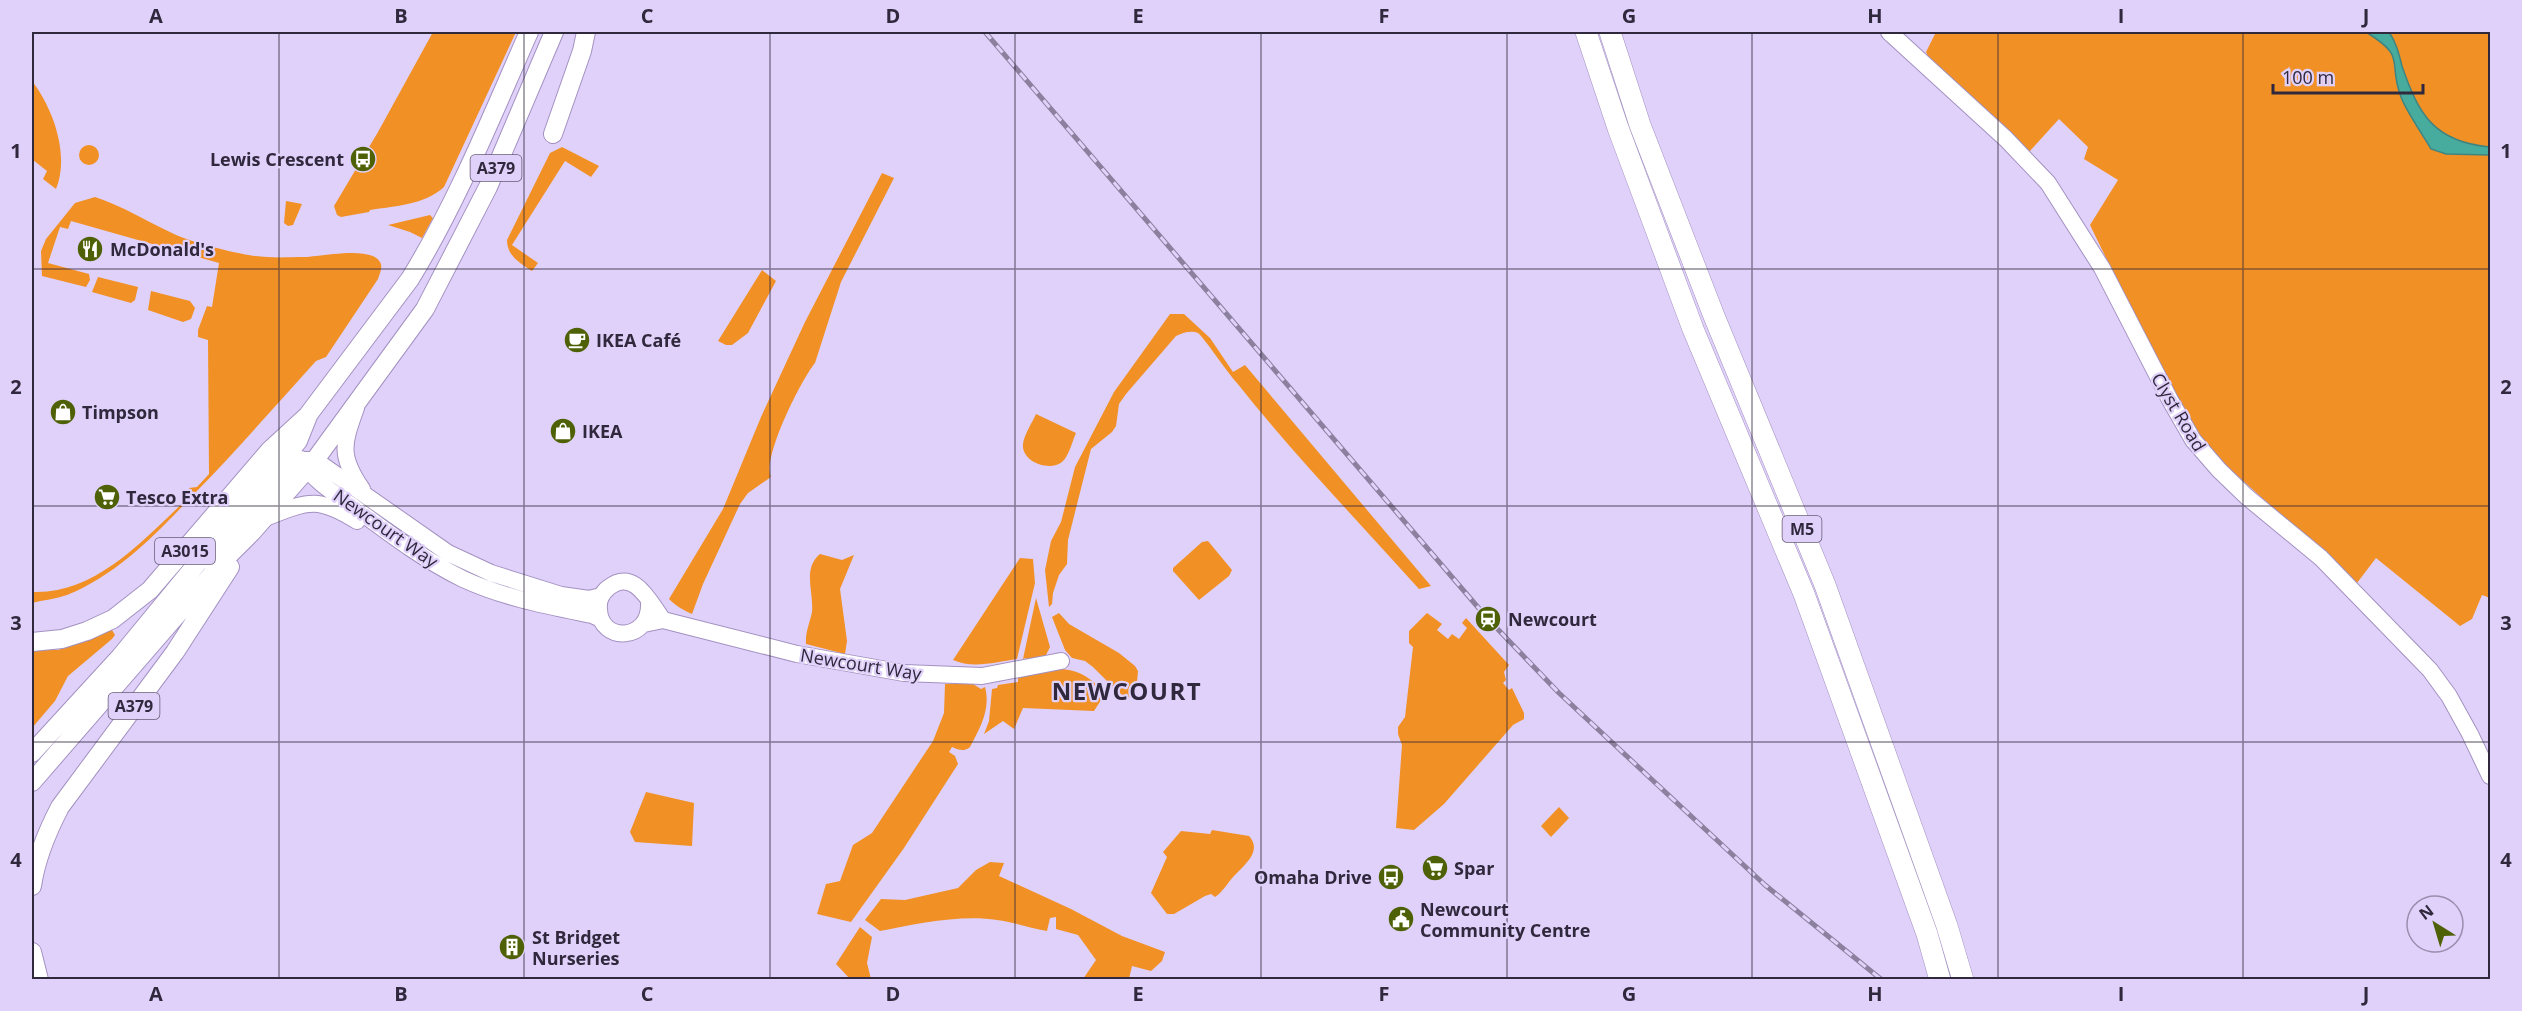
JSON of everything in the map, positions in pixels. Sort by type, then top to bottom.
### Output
[{"type":"highway","name":"M5","points":[[1586,32],[1608,101],[1693,329],[1804,594],[1927,934],[1940,980]]},
{"type":"highway","name":"M5","points":[[1610,32],[1640,125],[1709,306],[1825,585],[1947,926],[1963,980]]},
{"type":"main road","name":"A379","points":[[32,753],[120,657],[298,441],[308,415],[410,279],[425,255],[459,187],[529,32]]},
{"type":"main road","name":"A379","points":[[32,782],[226,557],[265,518],[359,401],[424,309],[488,187],[554,32]]},
{"type":"main road","points":[[553,134],[582,51],[586,32]]},
{"type":"main road","name":"A3015","points":[[32,642],[62,639],[87,631],[113,619],[135,603],[150,590],[204,529],[270,450],[308,415]]},
{"type":"main road","name":"A379","points":[[32,886],[34,868],[60,807],[175,652],[252,532]]},
{"type":"main road","points":[[32,952],[39,980]]},
{"type":"street","name":"Clyst Road","points":[[1889,32],[2006,139],[2048,183],[2102,268],[2193,440],[2239,490],[2321,558],[2430,670],[2449,696],[2490,776]]},
{"type":"street","points":[[359,401],[344,443],[347,461],[354,477],[370,500]]},
{"type":"street","points":[[152,618],[231,538],[291,469],[308,463],[298,441]]},
{"type":"street","name":"Newcourt Way","points":[[308,463],[370,500],[448,553],[492,573],[561,595],[589,599],[601,596]]},
{"type":"street","name":"Newcourt Way","points":[[308,463],[413,550],[463,578],[529,602],[592,615],[601,619]]},
{"type":"street","points":[[265,518],[302,503],[319,503],[333,507],[377,533],[413,550]]},
{"type":"street","points":[[649,603],[650,610],[644,624],[630,633],[621,633],[608,628],[599,612],[601,596],[610,587],[627,582],[641,589],[663,620]]},
{"type":"street","name":"Newcourt Way","points":[[644,624],[663,620],[807,657],[904,674],[982,676],[1061,661]]},
{"type":"shaded area","points":[[433,32],[516,32],[444,187],[428,198],[409,204],[341,217],[337,215],[334,206]]},
{"type":"shaded area","points":[[1936,32],[2366,32],[2392,54],[2397,84],[2403,102],[2431,149],[2446,154],[2490,155],[2490,598],[2482,595],[2472,619],[2460,626],[2376,558],[2357,583],[2231,470],[2200,437],[2131,309],[2090,225],[2118,180],[2084,159],[2088,147],[2059,119],[2029,152],[1929,58],[1926,52]]},
{"type":"shaded area","points":[[2366,32],[2389,32],[2415,99],[2432,123],[2455,139],[2490,147],[2490,155],[2446,154],[2431,149],[2401,97],[2392,54]]},
{"type":"shaded area","points":[[2389,32],[2490,32],[2490,147],[2455,139],[2432,123],[2415,99]]},
{"type":"shaded area","points":[[32,81],[47,104],[57,132],[61,162],[56,189],[43,179],[47,171],[32,161]]},
{"type":"shaded area","points":[[89,145],[96,148],[99,155],[96,162],[89,165],[82,162],[79,155],[82,148]]},
{"type":"shaded area","points":[[562,147],[599,166],[591,177],[565,161],[512,245],[538,263],[532,271],[512,255],[507,240],[550,153]]},
{"type":"shaded area","points":[[882,173],[894,178],[841,282],[815,363],[784,419],[772,454],[771,477],[748,493],[740,504],[703,584],[692,614],[669,599],[723,509],[761,417],[805,322]]},
{"type":"shaded area","points":[[95,197],[125,209],[174,234],[220,249],[247,255],[272,257],[366,254],[375,257],[380,262],[381,268],[378,279],[326,357],[316,361],[152,537],[121,564],[86,586],[63,596],[32,603],[32,592],[55,590],[77,584],[118,561],[188,498],[189,488],[197,487],[209,474],[208,340],[198,337],[198,330],[207,306],[212,307],[219,263],[71,221],[68,229],[60,227],[48,263],[89,274],[90,280],[86,287],[42,276],[41,251],[46,239],[75,203]]},
{"type":"shaded area","points":[[286,201],[302,204],[293,225],[288,226],[284,223]]},
{"type":"shaded area","points":[[430,215],[433,218],[422,238],[388,225]]},
{"type":"shaded area","points":[[762,270],[776,281],[748,333],[732,345],[718,341]]},
{"type":"shaded area","points":[[98,277],[138,287],[135,300],[131,303],[92,292]]},
{"type":"shaded area","points":[[151,291],[190,301],[195,308],[191,319],[183,322],[148,310]]},
{"type":"shaded area","points":[[1170,314],[1184,314],[1210,338],[1233,372],[1245,365],[1431,586],[1419,589],[1281,436],[1233,379],[1201,335],[1190,332],[1176,336],[1126,394],[1119,404],[1116,426],[1091,449],[1068,540],[1067,564],[1059,575],[1052,604],[1049,607],[1045,570],[1051,541],[1061,522],[1075,467],[1114,392]]},
{"type":"shaded area","points":[[1036,414],[1076,433],[1067,456],[1057,465],[1037,464],[1027,456],[1024,450],[1025,437]]},
{"type":"shaded area","points":[[1208,541],[1232,570],[1229,576],[1199,600],[1173,571],[1173,568],[1202,542]]},
{"type":"shaded area","points":[[820,554],[842,560],[854,555],[840,589],[847,641],[845,654],[806,644],[812,612],[811,567]]},
{"type":"shaded area","points":[[1020,558],[1033,559],[1035,583],[1017,659],[977,664],[953,660]]},
{"type":"shaded area","points":[[1036,598],[1050,647],[1045,657],[1027,662],[1026,658],[1023,659]]},
{"type":"shaded area","points":[[1059,613],[1069,624],[1119,653],[1135,666],[1138,671],[1136,694],[1127,698],[1085,661],[1072,658],[1065,650],[1052,617]]},
{"type":"shaded area","points":[[1427,613],[1442,624],[1437,630],[1448,639],[1452,634],[1459,639],[1467,628],[1462,623],[1466,618],[1509,665],[1504,672],[1506,680],[1503,683],[1509,690],[1512,688],[1524,713],[1524,719],[1513,725],[1444,804],[1414,830],[1396,828],[1402,745],[1398,727],[1405,717],[1413,647],[1409,643],[1409,631]]},
{"type":"shaded area","points":[[112,630],[115,635],[112,639],[68,676],[55,701],[32,728],[32,648],[58,650]]},
{"type":"shaded area","points":[[1059,669],[1086,676],[1096,685],[1103,697],[1094,711],[1023,708],[1014,729],[1003,721],[984,734],[989,721],[992,689],[997,688],[998,685],[1018,682],[1018,677]]},
{"type":"shaded area","points":[[945,684],[973,684],[981,689],[985,687],[986,711],[970,747],[961,750],[952,747],[949,752],[955,756],[958,764],[904,848],[851,922],[817,914],[826,884],[840,881],[853,845],[872,833],[933,741],[944,713]]},
{"type":"shaded area","points":[[646,792],[694,803],[692,846],[635,842],[630,832]]},
{"type":"shaded area","points":[[1559,807],[1569,818],[1551,837],[1541,826]]},
{"type":"shaded area","points":[[1212,830],[1249,836],[1254,847],[1250,858],[1215,897],[1211,894],[1205,896],[1174,914],[1167,914],[1151,893],[1167,857],[1163,852],[1181,831],[1210,834]]},
{"type":"shaded area","points":[[990,862],[1004,863],[999,876],[1071,909],[1122,936],[1165,952],[1162,961],[1151,971],[1132,966],[1129,979],[1083,979],[1096,960],[1078,935],[1056,929],[1056,917],[1050,918],[1047,931],[1003,921],[969,918],[908,925],[880,931],[865,920],[881,899],[905,900],[958,888],[976,870]]},
{"type":"shaded area","points":[[860,927],[872,937],[867,963],[871,979],[850,979],[836,964]]},
{"type":"railway","points":[[985,32],[1488,619],[1559,693],[1765,885],[1882,980]]},
{"type":"place","name":"Lewis Crescent","points":[[363,159]]},
{"type":"place","name":"McDonald's","points":[[90,249]]},
{"type":"place","name":"IKEA Café","points":[[577,340]]},
{"type":"place","name":"Timpson","points":[[63,412]]},
{"type":"place","name":"IKEA","points":[[563,431]]},
{"type":"place","name":"Tesco Extra","points":[[107,497]]},
{"type":"place","name":"Newcourt","points":[[1488,619]]},
{"type":"place","name":"Spar","points":[[1435,868]]},
{"type":"place","name":"Omaha Drive","points":[[1391,877]]},
{"type":"place","name":"Newcourt Community Centre","points":[[1401,919]]},
{"type":"place","name":"St Bridget Nurseries","points":[[512,947]]},
{"type":"district","name":"NEWCOURT","points":[[1127,690]]}]
